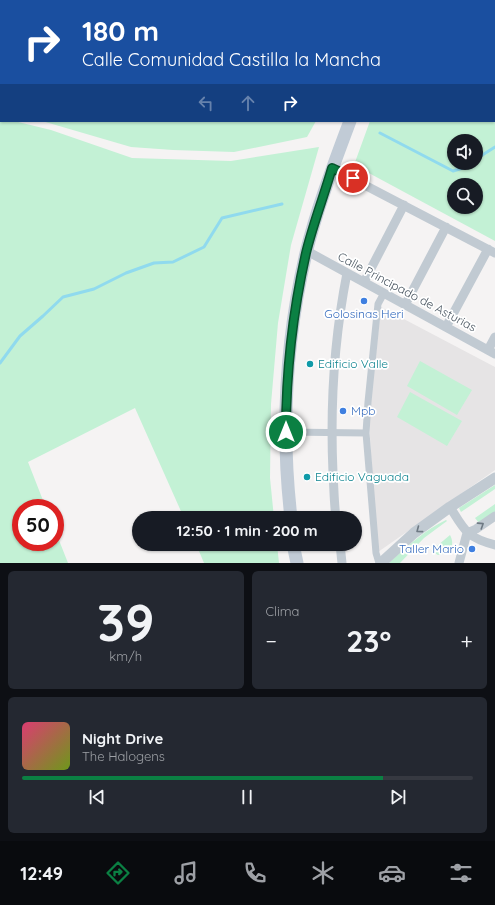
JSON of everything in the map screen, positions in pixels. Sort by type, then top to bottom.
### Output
[{"type":"main road","points":[[290,511],[287,489],[286,404],[300,282],[307,251],[332,168],[350,122]]},
{"type":"main road","points":[[294,551],[297,563]]},
{"type":"street","points":[[332,168],[492,251],[446,327]]},
{"type":"street","points":[[364,282],[404,205]]},
{"type":"street","points":[[405,305],[446,227]]},
{"type":"street","name":"Calle Principado de Asturias","points":[[307,251],[492,352]]},
{"type":"street","points":[[336,511],[331,432],[340,312],[347,273]]},
{"type":"street","points":[[384,293],[378,304],[366,433],[375,545],[380,563],[414,533],[450,507],[495,478]]},
{"type":"street","points":[[492,352],[495,338]]},
{"type":"street","points":[[286,432],[366,433]]},
{"type":"street","points":[[450,507],[466,533],[480,541],[495,545]]},
{"type":"street","points":[[466,533],[476,529],[495,516]]},
{"type":"street","points":[[459,563],[466,533]]},
{"type":"street","points":[[341,551],[342,563]]},
{"type":"shaded area","points":[[381,307],[495,367],[495,470],[378,552],[374,515],[369,417]]},
{"type":"green space","points":[[0,122],[18,122],[51,130],[132,158],[231,161],[319,147],[291,245],[278,323],[271,404],[270,478],[273,511],[181,511],[135,408],[28,462],[42,499],[12,499],[12,551],[63,551],[68,563],[0,563]]},
{"type":"green space","points":[[45,122],[315,122],[307,137],[234,152],[131,147]]},
{"type":"green space","points":[[370,122],[495,122],[495,241],[354,165]]},
{"type":"green space","points":[[420,361],[472,390],[457,415],[407,386]]},
{"type":"green space","points":[[410,392],[462,421],[447,446],[397,417]]},
{"type":"green space","points":[[495,485],[495,489],[461,512],[459,508]]},
{"type":"green space","points":[[495,504],[495,513],[479,523],[475,518]]},
{"type":"green space","points":[[446,520],[447,521],[424,538],[400,563],[389,563],[416,539]]},
{"type":"green space","points":[[450,535],[452,539],[452,546],[448,551],[438,555],[431,551]]},
{"type":"green space","points":[[199,551],[278,551],[279,563],[204,563]]},
{"type":"waterway","points":[[380,133],[447,168]]},
{"type":"waterway","points":[[483,155],[495,147]]},
{"type":"waterway","points":[[451,170],[456,170]]},
{"type":"waterway","points":[[0,363],[20,336],[63,297],[94,289],[126,273],[154,263],[173,262],[204,247],[222,218],[282,204]]},
{"type":"place","name":"Golosinas Heri","points":[[364,301]]},
{"type":"place","name":"Edificio Valle","points":[[310,364]]},
{"type":"place","name":"Mpb","points":[[343,411]]},
{"type":"place","name":"Edificio Vaguada","points":[[307,477]]},
{"type":"place","name":"Taller Mario","points":[[472,549]]},
{"type":"route","points":[[286,432],[286,404],[291,350],[300,282],[307,251],[332,168],[353,178]]}]
